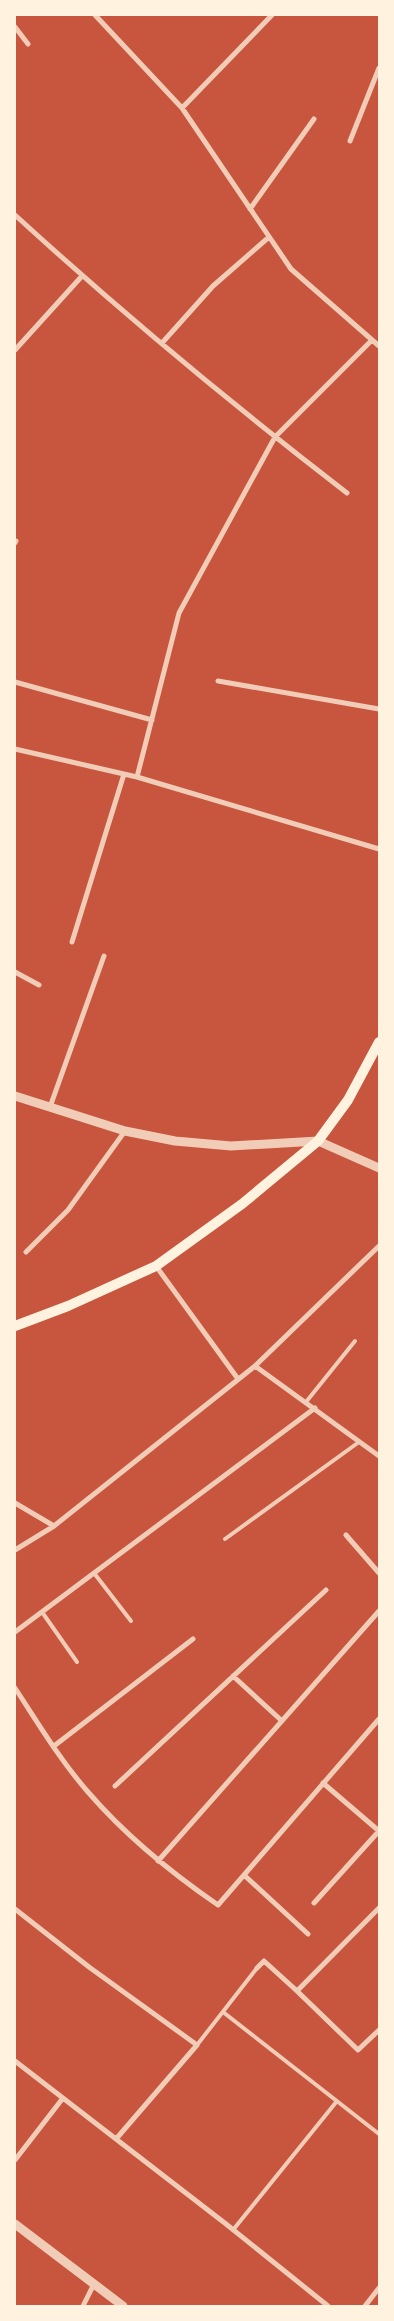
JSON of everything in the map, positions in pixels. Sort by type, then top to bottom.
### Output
[{"type":"main road","points":[[15,1326],[68,1306],[156,1266],[242,1204],[318,1141],[348,1100],[379,1042]]},
{"type":"street","points":[[95,15],[182,108],[291,268],[371,341],[379,346]]},
{"type":"street","points":[[182,108],[272,15]]},
{"type":"street","points":[[15,26],[28,44]]},
{"type":"street","points":[[350,141],[379,68]]},
{"type":"street","points":[[250,209],[314,119]]},
{"type":"street","points":[[15,215],[82,276],[162,343],[275,437],[347,493]]},
{"type":"street","points":[[162,343],[213,286],[269,237]]},
{"type":"street","points":[[15,350],[82,276]]},
{"type":"street","points":[[137,777],[179,613],[275,437],[371,341]]},
{"type":"street","points":[[218,681],[379,709]]},
{"type":"street","points":[[15,682],[152,720]]},
{"type":"street","points":[[15,749],[137,777],[379,849]]},
{"type":"street","points":[[72,942],[124,774]]},
{"type":"street","points":[[50,1107],[104,956]]},
{"type":"street","points":[[15,972],[39,985]]},
{"type":"street","points":[[15,1096],[126,1131],[174,1141],[231,1146],[318,1141],[379,1168]]},
{"type":"street","points":[[26,1252],[68,1210],[126,1131]]},
{"type":"street","points":[[15,1550],[54,1526],[255,1366],[379,1246]]},
{"type":"street","points":[[156,1266],[238,1379]]},
{"type":"street","points":[[255,1366],[379,1456]]},
{"type":"street","points":[[15,1632],[315,1408]]},
{"type":"street","points":[[15,1503],[54,1526]]},
{"type":"street","points":[[346,1535],[379,1573]]},
{"type":"street","points":[[115,1786],[326,1590]]},
{"type":"street","points":[[158,1861],[379,1610]]},
{"type":"street","points":[[54,1746],[193,1639]]},
{"type":"street","points":[[233,1676],[282,1721]]},
{"type":"street","points":[[15,1688],[87,1791],[123,1830],[158,1861],[218,1906],[379,1719]]},
{"type":"street","points":[[314,1903],[379,1831],[323,1783]]},
{"type":"street","points":[[244,1876],[308,1934]]},
{"type":"street","points":[[297,1991],[379,1908]]},
{"type":"street","points":[[15,1909],[89,1967],[196,2045],[116,2139]]},
{"type":"street","points":[[257,1968],[264,1961],[358,2050],[379,2030]]},
{"type":"street","points":[[15,2061],[328,2306]]},
{"type":"street","points":[[15,2160],[63,2098]]},
{"type":"street","points":[[15,2224],[124,2306]]},
{"type":"street","points":[[83,2306],[94,2284]]},
{"type":"street","points":[[365,2306],[379,2288]]},
{"type":"lane","points":[[306,1402],[355,1341]]},
{"type":"lane","points":[[225,1539],[360,1442]]},
{"type":"lane","points":[[94,1573],[131,1621]]},
{"type":"lane","points":[[42,1612],[77,1662]]},
{"type":"lane","points":[[196,2045],[257,1968]]},
{"type":"lane","points":[[222,2012],[379,2134]]},
{"type":"lane","points":[[233,2230],[337,2101]]}]
